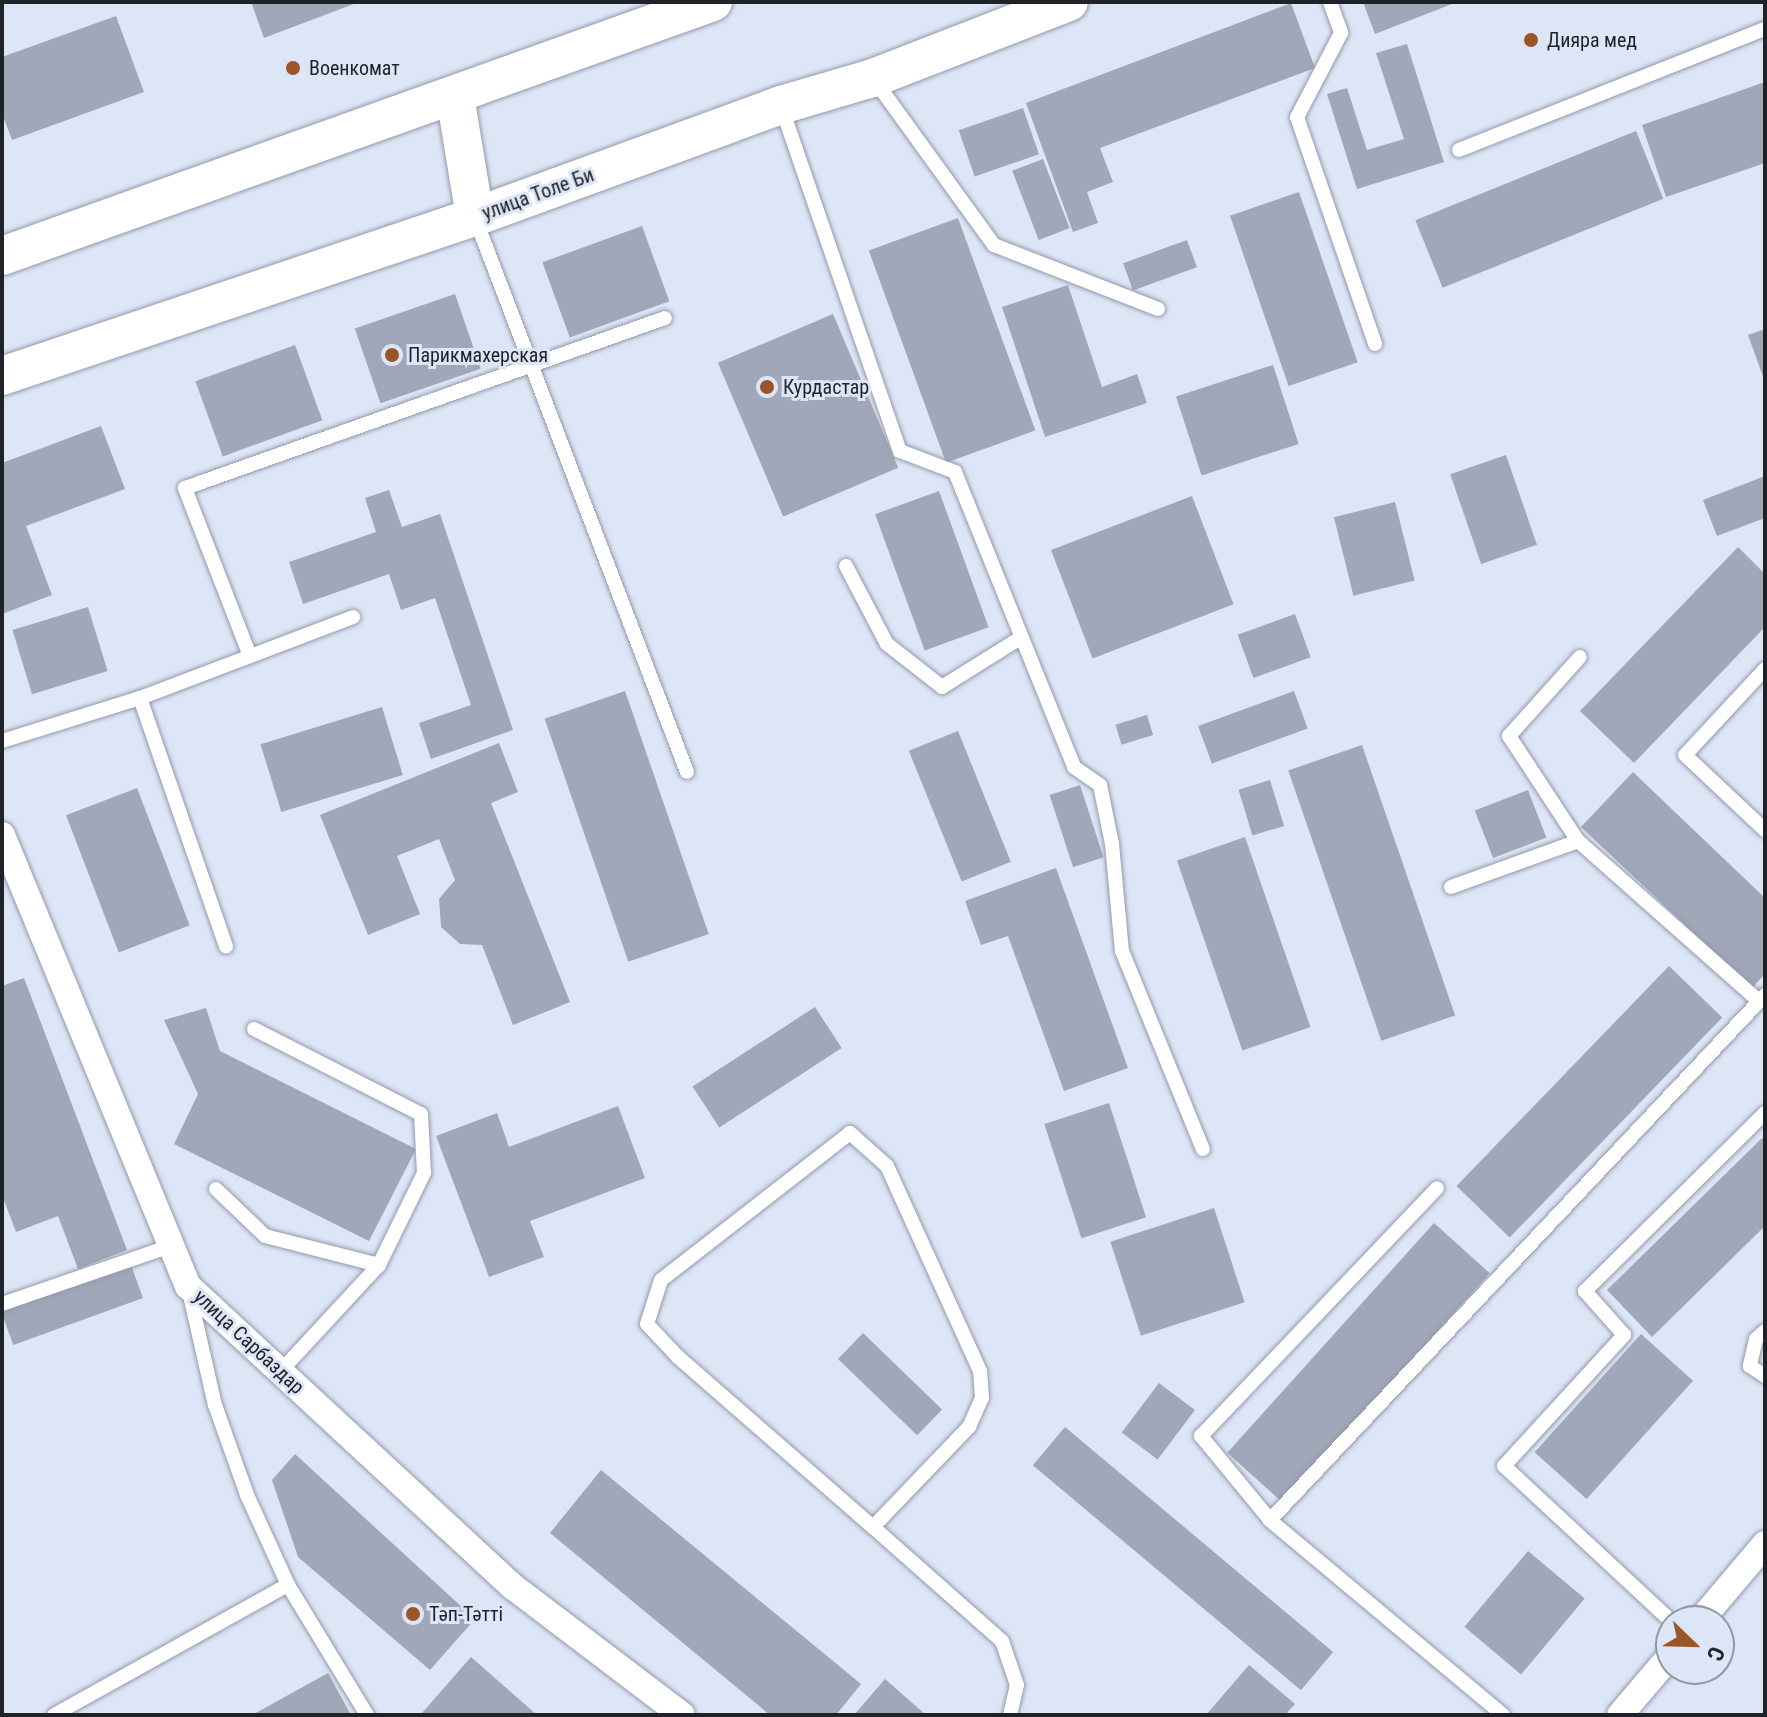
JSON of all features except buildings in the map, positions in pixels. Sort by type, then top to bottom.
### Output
[{"type":"main road","points":[[4,250],[455,96],[713,2]]},
{"type":"main road","name":"улица Толе Би","points":[[2,376],[475,217],[781,105],[873,78],[1069,2]]},
{"type":"main road","points":[[455,96],[475,217]]},
{"type":"street","name":"улица Сарбаздар","points":[[2,835],[188,1286],[512,1586],[682,1715]]},
{"type":"street","points":[[1714,1605],[1765,1544]]},
{"type":"street","points":[[1620,1715],[1655,1674]]},
{"type":"lane","points":[[1330,2],[1341,33],[1297,117],[1375,344]]},
{"type":"lane","points":[[1459,150],[1765,29]]},
{"type":"lane","points":[[873,78],[994,245],[1158,309]]},
{"type":"lane","points":[[781,105],[900,451],[955,472],[1074,767],[1100,785],[1112,844],[1122,951],[1203,1149]]},
{"type":"lane","points":[[475,217],[687,772]]},
{"type":"lane","points":[[250,656],[185,488],[665,318]]},
{"type":"lane","points":[[846,566],[887,644],[942,687],[1022,637]]},
{"type":"lane","points":[[2,741],[140,698],[353,617]]},
{"type":"lane","points":[[1270,1520],[1762,998],[1578,841],[1509,736],[1580,657]]},
{"type":"lane","points":[[1765,669],[1685,755],[1765,830]]},
{"type":"lane","points":[[140,698],[226,947]]},
{"type":"lane","points":[[1451,887],[1578,841]]},
{"type":"lane","points":[[254,1029],[421,1114],[424,1173],[379,1265],[281,1371]]},
{"type":"lane","points":[[1655,1606],[1504,1466],[1624,1335],[1585,1291],[1765,1113]]},
{"type":"lane","points":[[873,1527],[969,1427],[982,1398],[980,1371],[887,1166],[850,1133],[661,1280],[647,1324],[678,1357],[1002,1641],[1017,1685],[1010,1715]]},
{"type":"lane","points":[[1437,1188],[1201,1436],[1270,1520],[1503,1715]]},
{"type":"lane","points":[[216,1189],[265,1236],[379,1265]]},
{"type":"lane","points":[[2,1304],[170,1246]]},
{"type":"lane","points":[[188,1286],[215,1405],[247,1495],[288,1585],[367,1715]]},
{"type":"lane","points":[[1765,1331],[1756,1339],[1750,1366],[1765,1376]]},
{"type":"lane","points":[[54,1715],[288,1585]]},
{"type":"place","name":"Дияра мед","points":[[1531,40]]},
{"type":"place","name":"Военкомат","points":[[293,68]]},
{"type":"place","name":"Парикмахерская","points":[[392,355]]},
{"type":"place","name":"Курдастар","points":[[767,387]]},
{"type":"place","name":"Тәп-Тәтті","points":[[413,1614]]}]
